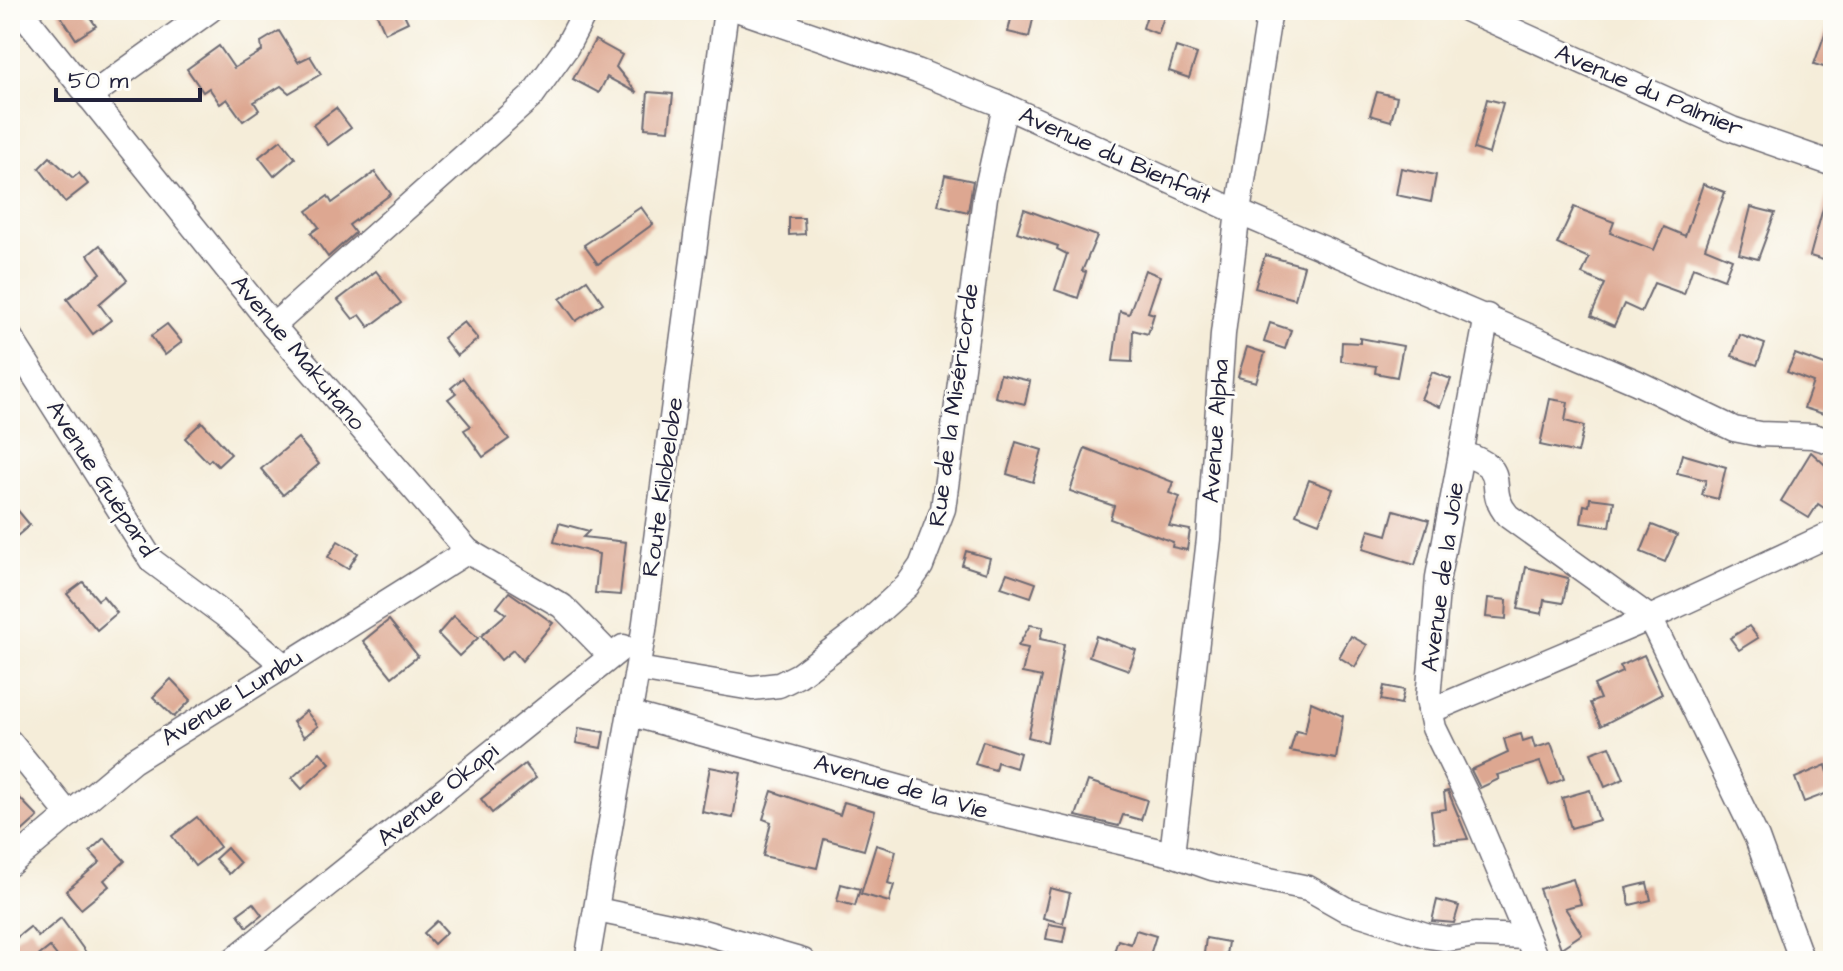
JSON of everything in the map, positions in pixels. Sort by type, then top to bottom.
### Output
[{"type":"street","name":"Avenue Makutano","points":[[20,10],[273,326],[468,551],[562,606],[611,656]]},
{"type":"street","points":[[89,97],[210,10]]},
{"type":"street","points":[[273,326],[531,97],[566,48],[586,10]]},
{"type":"street","name":"Route Kilobelobe","points":[[587,961],[644,630],[726,10]]},
{"type":"street","name":"Avenue du Bienfait","points":[[739,10],[917,71],[1005,106],[1238,212],[1487,316],[1734,429],[1759,434],[1813,436],[1833,442]]},
{"type":"street","name":"Avenue Alpha","points":[[1172,854],[1209,539],[1223,334],[1238,212],[1270,10]]},
{"type":"street","name":"Avenue du Palmier","points":[[1468,10],[1732,129],[1833,164]]},
{"type":"street","name":"Rue de la Miséricorde","points":[[638,669],[752,688],[779,685],[799,675],[863,626],[907,586],[921,566],[943,509],[985,197],[1005,106]]},
{"type":"street","name":"Avenue de la Joie","points":[[1487,316],[1438,577],[1427,685],[1430,711],[1537,961]]},
{"type":"street","name":"Avenue Guépard","points":[[10,337],[152,561],[249,634],[283,665]]},
{"type":"street","points":[[1461,453],[1486,461],[1492,469],[1500,507],[1508,516],[1650,618],[1757,838],[1802,961]]},
{"type":"street","points":[[1430,711],[1650,618],[1833,533]]},
{"type":"street","name":"Avenue Lumbu","points":[[10,864],[133,761],[468,551]]},
{"type":"street","name":"Avenue Okapi","points":[[232,961],[644,630]]},
{"type":"street","name":"Avenue de la Vie","points":[[631,714],[974,808],[1172,854],[1212,868],[1308,888],[1345,909],[1429,936],[1449,939],[1526,937]]},
{"type":"street","points":[[10,742],[69,815]]},
{"type":"street","points":[[597,910],[703,932],[803,961]]},
{"type":"building","points":[[57,10],[85,10],[96,26],[76,39]]},
{"type":"building","points":[[375,10],[402,10],[408,22],[385,33]]},
{"type":"building","points":[[1013,10],[1035,10],[1029,37],[1008,32]]},
{"type":"building","points":[[1148,12],[1164,17],[1158,34],[1143,28]]},
{"type":"building","points":[[1833,17],[1833,70],[1814,64]]},
{"type":"building","points":[[279,31],[298,62],[310,56],[321,74],[289,93],[281,86],[254,102],[259,110],[243,121],[227,99],[220,104],[209,88],[203,92],[187,69],[219,46],[234,68],[262,51],[261,42]]},
{"type":"building","points":[[595,40],[622,55],[616,67],[637,93],[607,77],[599,93],[573,79]]},
{"type":"building","points":[[1176,47],[1197,54],[1189,78],[1169,71]]},
{"type":"building","points":[[648,92],[673,94],[669,130],[645,128]]},
{"type":"building","points":[[1377,92],[1397,97],[1391,121],[1370,115]]},
{"type":"building","points":[[1487,99],[1503,103],[1489,154],[1474,149]]},
{"type":"building","points":[[336,108],[351,128],[328,145],[313,125]]},
{"type":"building","points":[[281,140],[295,158],[274,176],[259,157]]},
{"type":"building","points":[[50,157],[73,178],[79,173],[88,184],[65,202],[39,168]]},
{"type":"building","points":[[1401,168],[1436,175],[1431,202],[1396,195]]},
{"type":"building","points":[[375,172],[391,194],[349,225],[355,233],[328,257],[311,233],[319,227],[307,211],[328,196],[332,203]]},
{"type":"building","points":[[945,175],[973,181],[968,212],[938,205]]},
{"type":"building","points":[[1703,184],[1725,192],[1705,248],[1732,259],[1724,279],[1693,267],[1684,294],[1654,283],[1641,312],[1624,304],[1614,326],[1591,316],[1605,284],[1582,274],[1589,258],[1557,244],[1574,207],[1614,222],[1610,233],[1654,250],[1664,227],[1685,236]]},
{"type":"building","points":[[1828,190],[1833,191],[1833,263],[1810,256]]},
{"type":"building","points":[[641,207],[653,224],[598,264],[584,245]]},
{"type":"building","points":[[1751,207],[1775,213],[1758,259],[1739,254]]},
{"type":"building","points":[[1024,209],[1097,236],[1082,271],[1086,272],[1078,298],[1055,290],[1067,254],[1057,249],[1058,246],[1017,232]]},
{"type":"building","points":[[789,218],[804,218],[805,234],[789,235]]},
{"type":"building","points":[[100,245],[127,280],[99,304],[111,320],[93,334],[67,299],[101,273],[88,255]]},
{"type":"building","points":[[1265,255],[1304,266],[1295,299],[1255,288]]},
{"type":"building","points":[[1145,270],[1160,276],[1148,312],[1154,314],[1148,334],[1133,330],[1132,362],[1113,361],[1120,311],[1129,314]]},
{"type":"building","points":[[376,271],[401,303],[369,327],[360,315],[353,319],[338,300]]},
{"type":"building","points":[[587,280],[603,303],[576,321],[560,299]]},
{"type":"building","points":[[464,322],[478,339],[457,356],[443,338]]},
{"type":"building","points":[[1270,323],[1291,330],[1285,349],[1264,342]]},
{"type":"building","points":[[167,324],[182,342],[165,355],[151,336]]},
{"type":"building","points":[[1740,335],[1765,344],[1757,365],[1732,356]]},
{"type":"building","points":[[1360,338],[1403,346],[1397,377],[1375,373],[1376,366],[1341,361],[1342,342],[1360,343]]},
{"type":"building","points":[[1247,347],[1265,353],[1256,382],[1238,377]]},
{"type":"building","points":[[1795,354],[1833,368],[1833,399],[1827,415],[1804,408],[1813,382],[1787,372]]},
{"type":"building","points":[[1432,372],[1451,379],[1440,407],[1421,399]]},
{"type":"building","points":[[1000,374],[1030,381],[1025,404],[995,397]]},
{"type":"building","points":[[463,378],[509,439],[483,457],[464,430],[471,426],[448,399],[456,393],[451,388]]},
{"type":"building","points":[[1550,399],[1568,402],[1565,421],[1584,426],[1578,453],[1540,445]]},
{"type":"building","points":[[202,422],[231,454],[218,466],[211,459],[208,462],[185,438]]},
{"type":"building","points":[[298,438],[319,464],[283,495],[261,469]]},
{"type":"building","points":[[1016,442],[1042,450],[1033,482],[1007,474]]},
{"type":"building","points":[[1085,448],[1173,482],[1169,493],[1180,497],[1169,526],[1190,530],[1187,550],[1172,547],[1173,542],[1110,519],[1114,506],[1070,491]]},
{"type":"building","points":[[1811,452],[1833,472],[1825,489],[1833,494],[1833,514],[1818,504],[1809,518],[1781,501]]},
{"type":"building","points":[[1682,454],[1726,467],[1718,499],[1702,495],[1706,480],[1677,473]]},
{"type":"building","points":[[1309,480],[1333,489],[1319,523],[1296,514]]},
{"type":"building","points":[[1590,498],[1614,501],[1610,527],[1581,523],[1584,505],[1589,506]]},
{"type":"building","points":[[10,501],[30,525],[10,542]]},
{"type":"building","points":[[1394,510],[1429,520],[1415,565],[1363,549],[1369,530],[1387,535]]},
{"type":"building","points":[[559,523],[589,531],[583,537],[626,542],[620,595],[595,593],[599,554],[554,542]]},
{"type":"building","points":[[1652,525],[1677,535],[1665,562],[1641,552]]},
{"type":"building","points":[[338,541],[358,553],[348,569],[328,557]]},
{"type":"building","points":[[966,551],[990,558],[986,573],[962,565]]},
{"type":"building","points":[[1526,567],[1568,578],[1563,603],[1544,600],[1542,614],[1518,609]]},
{"type":"building","points":[[1007,573],[1036,583],[1031,597],[1001,587]]},
{"type":"building","points":[[83,582],[98,600],[103,596],[117,613],[97,630],[67,594]]},
{"type":"building","points":[[509,592],[553,623],[522,661],[513,650],[501,660],[481,636],[506,614],[497,607]]},
{"type":"building","points":[[1488,598],[1507,600],[1506,619],[1486,617]]},
{"type":"building","points":[[454,616],[478,638],[459,656],[438,634]]},
{"type":"building","points":[[389,620],[418,656],[392,677],[363,641]]},
{"type":"building","points":[[1030,625],[1043,627],[1040,639],[1064,644],[1047,742],[1028,737],[1042,677],[1022,673],[1028,648],[1018,646]]},
{"type":"building","points":[[1749,626],[1758,638],[1739,650],[1730,638]]},
{"type":"building","points":[[1096,636],[1136,650],[1129,670],[1089,656]]},
{"type":"building","points":[[1351,636],[1367,645],[1355,667],[1339,657]]},
{"type":"building","points":[[1644,655],[1662,694],[1601,726],[1590,703],[1600,699],[1594,685],[1622,672],[1620,666]]},
{"type":"building","points":[[171,679],[191,700],[174,717],[153,697]]},
{"type":"building","points":[[1384,686],[1404,690],[1401,704],[1381,700]]},
{"type":"building","points":[[1311,702],[1343,716],[1336,759],[1290,751],[1296,731],[1305,733]]},
{"type":"building","points":[[306,711],[318,726],[304,737],[293,722]]},
{"type":"building","points":[[579,728],[604,732],[601,748],[576,743]]},
{"type":"building","points":[[1521,734],[1523,741],[1532,738],[1535,748],[1551,743],[1564,779],[1549,785],[1540,762],[1497,775],[1499,779],[1480,788],[1471,770],[1508,753],[1504,739]]},
{"type":"building","points":[[983,741],[1020,753],[1016,768],[997,762],[995,770],[975,764]]},
{"type":"building","points":[[1610,746],[1624,779],[1605,787],[1591,753]]},
{"type":"building","points":[[320,752],[330,763],[302,789],[292,778]]},
{"type":"building","points":[[525,764],[536,778],[492,813],[481,799]]},
{"type":"building","points":[[1826,765],[1833,791],[1804,802],[1795,778]]},
{"type":"building","points":[[710,767],[741,773],[733,818],[702,812]]},
{"type":"building","points":[[1088,781],[1147,800],[1141,820],[1123,815],[1119,826],[1076,816]]},
{"type":"building","points":[[10,788],[38,817],[10,842]]},
{"type":"building","points":[[1590,790],[1599,820],[1571,828],[1562,798]]},
{"type":"building","points":[[772,791],[840,815],[844,802],[875,811],[864,850],[824,839],[817,868],[763,856],[771,822],[763,819]]},
{"type":"building","points":[[1448,791],[1468,839],[1435,842],[1431,811],[1446,809],[1444,792]]},
{"type":"building","points":[[197,817],[220,847],[195,866],[172,836]]},
{"type":"building","points":[[104,838],[125,861],[104,880],[109,886],[81,909],[66,891],[100,862],[90,851]]},
{"type":"building","points":[[876,845],[896,851],[888,883],[894,885],[889,902],[861,894]]},
{"type":"building","points":[[227,848],[240,863],[229,874],[215,859]]},
{"type":"building","points":[[1573,879],[1581,904],[1565,908],[1582,934],[1561,948],[1539,889]]},
{"type":"building","points":[[1647,883],[1651,900],[1630,905],[1626,888]]},
{"type":"building","points":[[841,884],[860,889],[855,906],[837,901]]},
{"type":"building","points":[[1050,888],[1070,893],[1063,923],[1043,918]]},
{"type":"building","points":[[1437,900],[1459,906],[1454,923],[1432,921]]},
{"type":"building","points":[[253,903],[262,915],[247,927],[238,914]]},
{"type":"building","points":[[61,918],[92,961],[61,961],[50,947],[32,961],[24,961],[10,943],[30,927],[38,937]]},
{"type":"building","points":[[437,921],[447,932],[434,944],[424,933]]},
{"type":"building","points":[[1049,924],[1066,927],[1063,942],[1046,939]]},
{"type":"building","points":[[1136,930],[1156,936],[1148,961],[1111,961],[1118,940],[1131,944]]},
{"type":"building","points":[[1206,938],[1228,942],[1225,961],[1203,961]]}]
